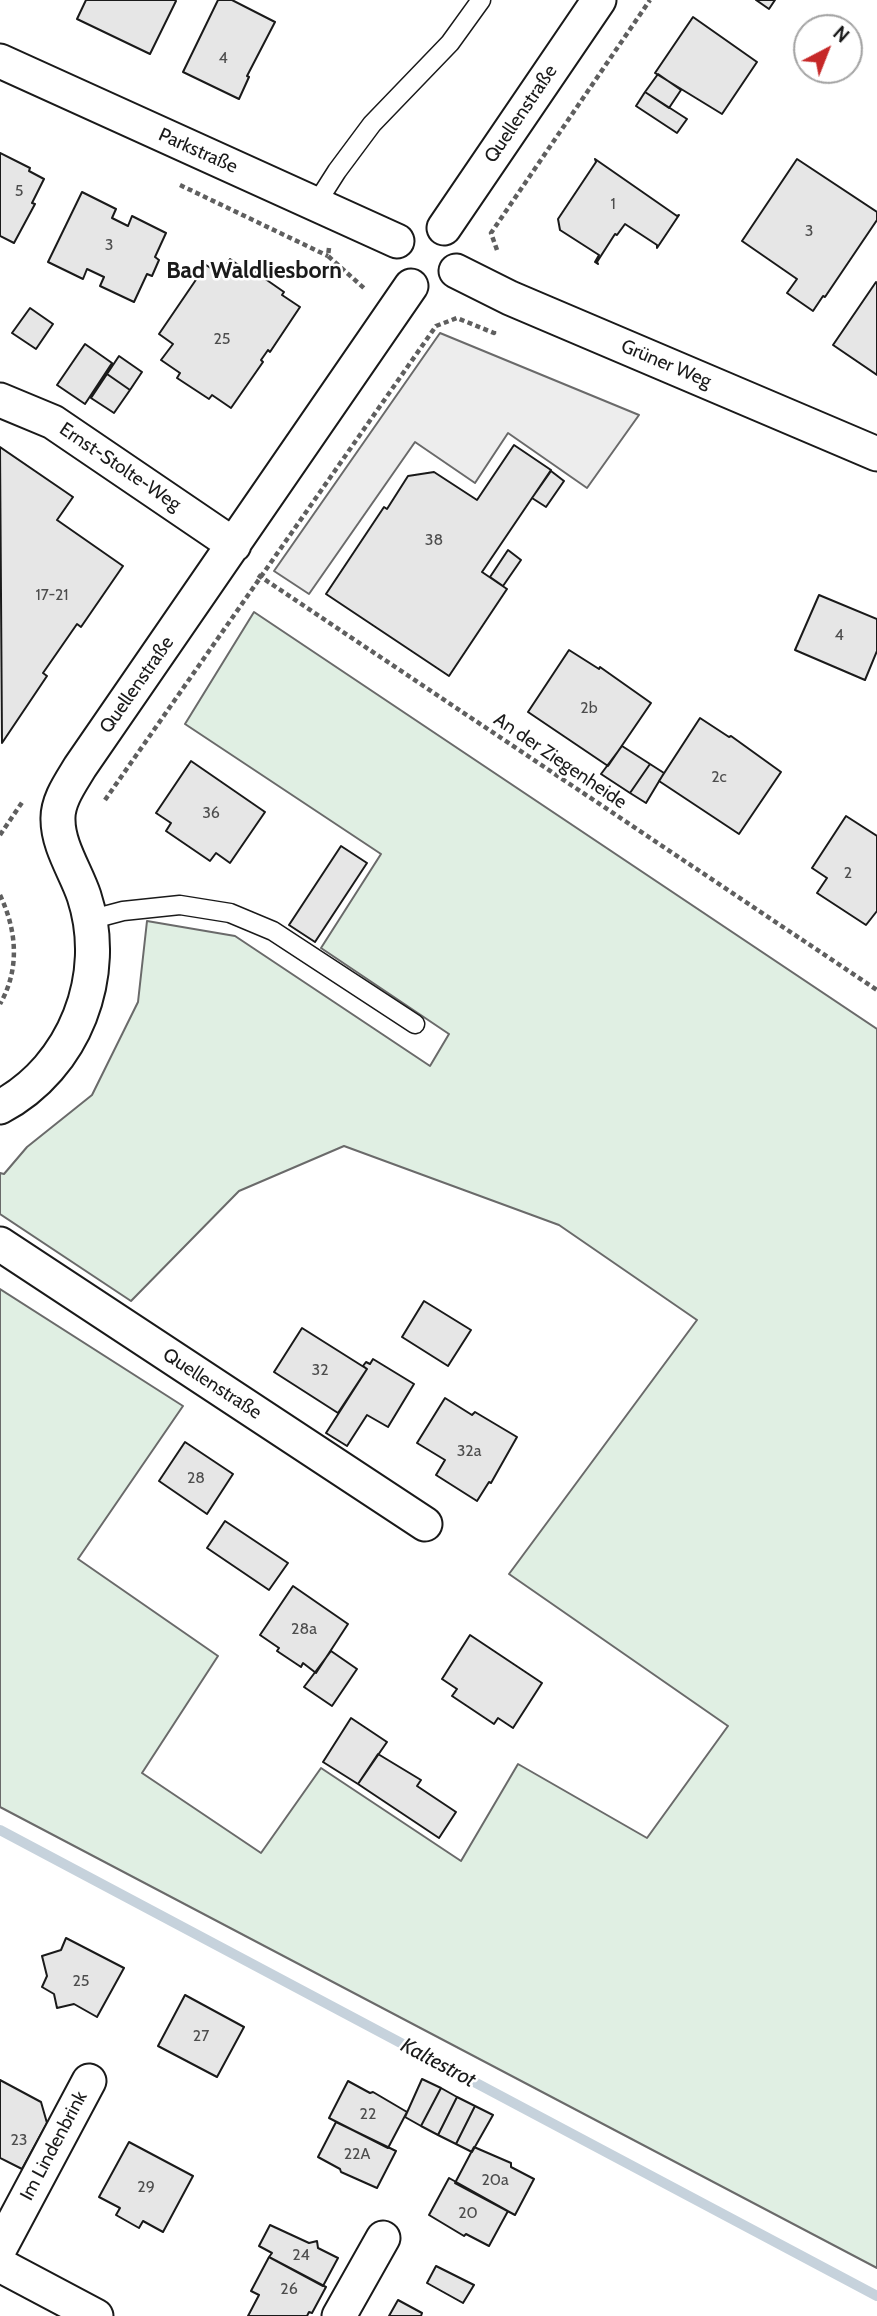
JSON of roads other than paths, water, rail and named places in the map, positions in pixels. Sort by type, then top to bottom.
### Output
[{"type":"street","name":"Quellenstraße","points":[[444,228],[599,0]]},
{"type":"street","name":"Parkstraße","points":[[0,61],[397,241]]},
{"type":"street","points":[[423,223],[444,228],[453,236],[458,248],[460,260],[456,271],[441,286],[431,289],[411,286],[401,278],[395,266],[393,254],[397,241],[403,233],[423,223]]},
{"type":"street","name":"Grüner Weg","points":[[456,271],[510,298],[877,454]]},
{"type":"street","name":"Quellenstraße","points":[[0,1107],[28,1088],[54,1062],[75,1029],[88,995],[94,960],[89,920],[57,819],[63,796],[80,766],[411,286]]},
{"type":"street","name":"Ernst-Stolte-Weg","points":[[0,400],[53,422],[230,550]]},
{"type":"street","name":"Quellenstraße","points":[[0,1244],[425,1524]]},
{"type":"street","name":"Im Lindenbrink","points":[[0,2248],[89,2081]]},
{"type":"street","points":[[339,2316],[383,2238]]},
{"type":"street","points":[[0,2265],[96,2316]]},
{"type":"lane","points":[[316,204],[372,124],[450,43],[481,0]]},
{"type":"lane","points":[[89,920],[123,911],[180,905],[230,913],[273,931],[415,1024]]},
{"type":"waterway","name":"Kaltestrot","points":[[0,1830],[877,2296]]},
{"type":"district","name":"Bad Waldliesborn","points":[[254,271]]}]
